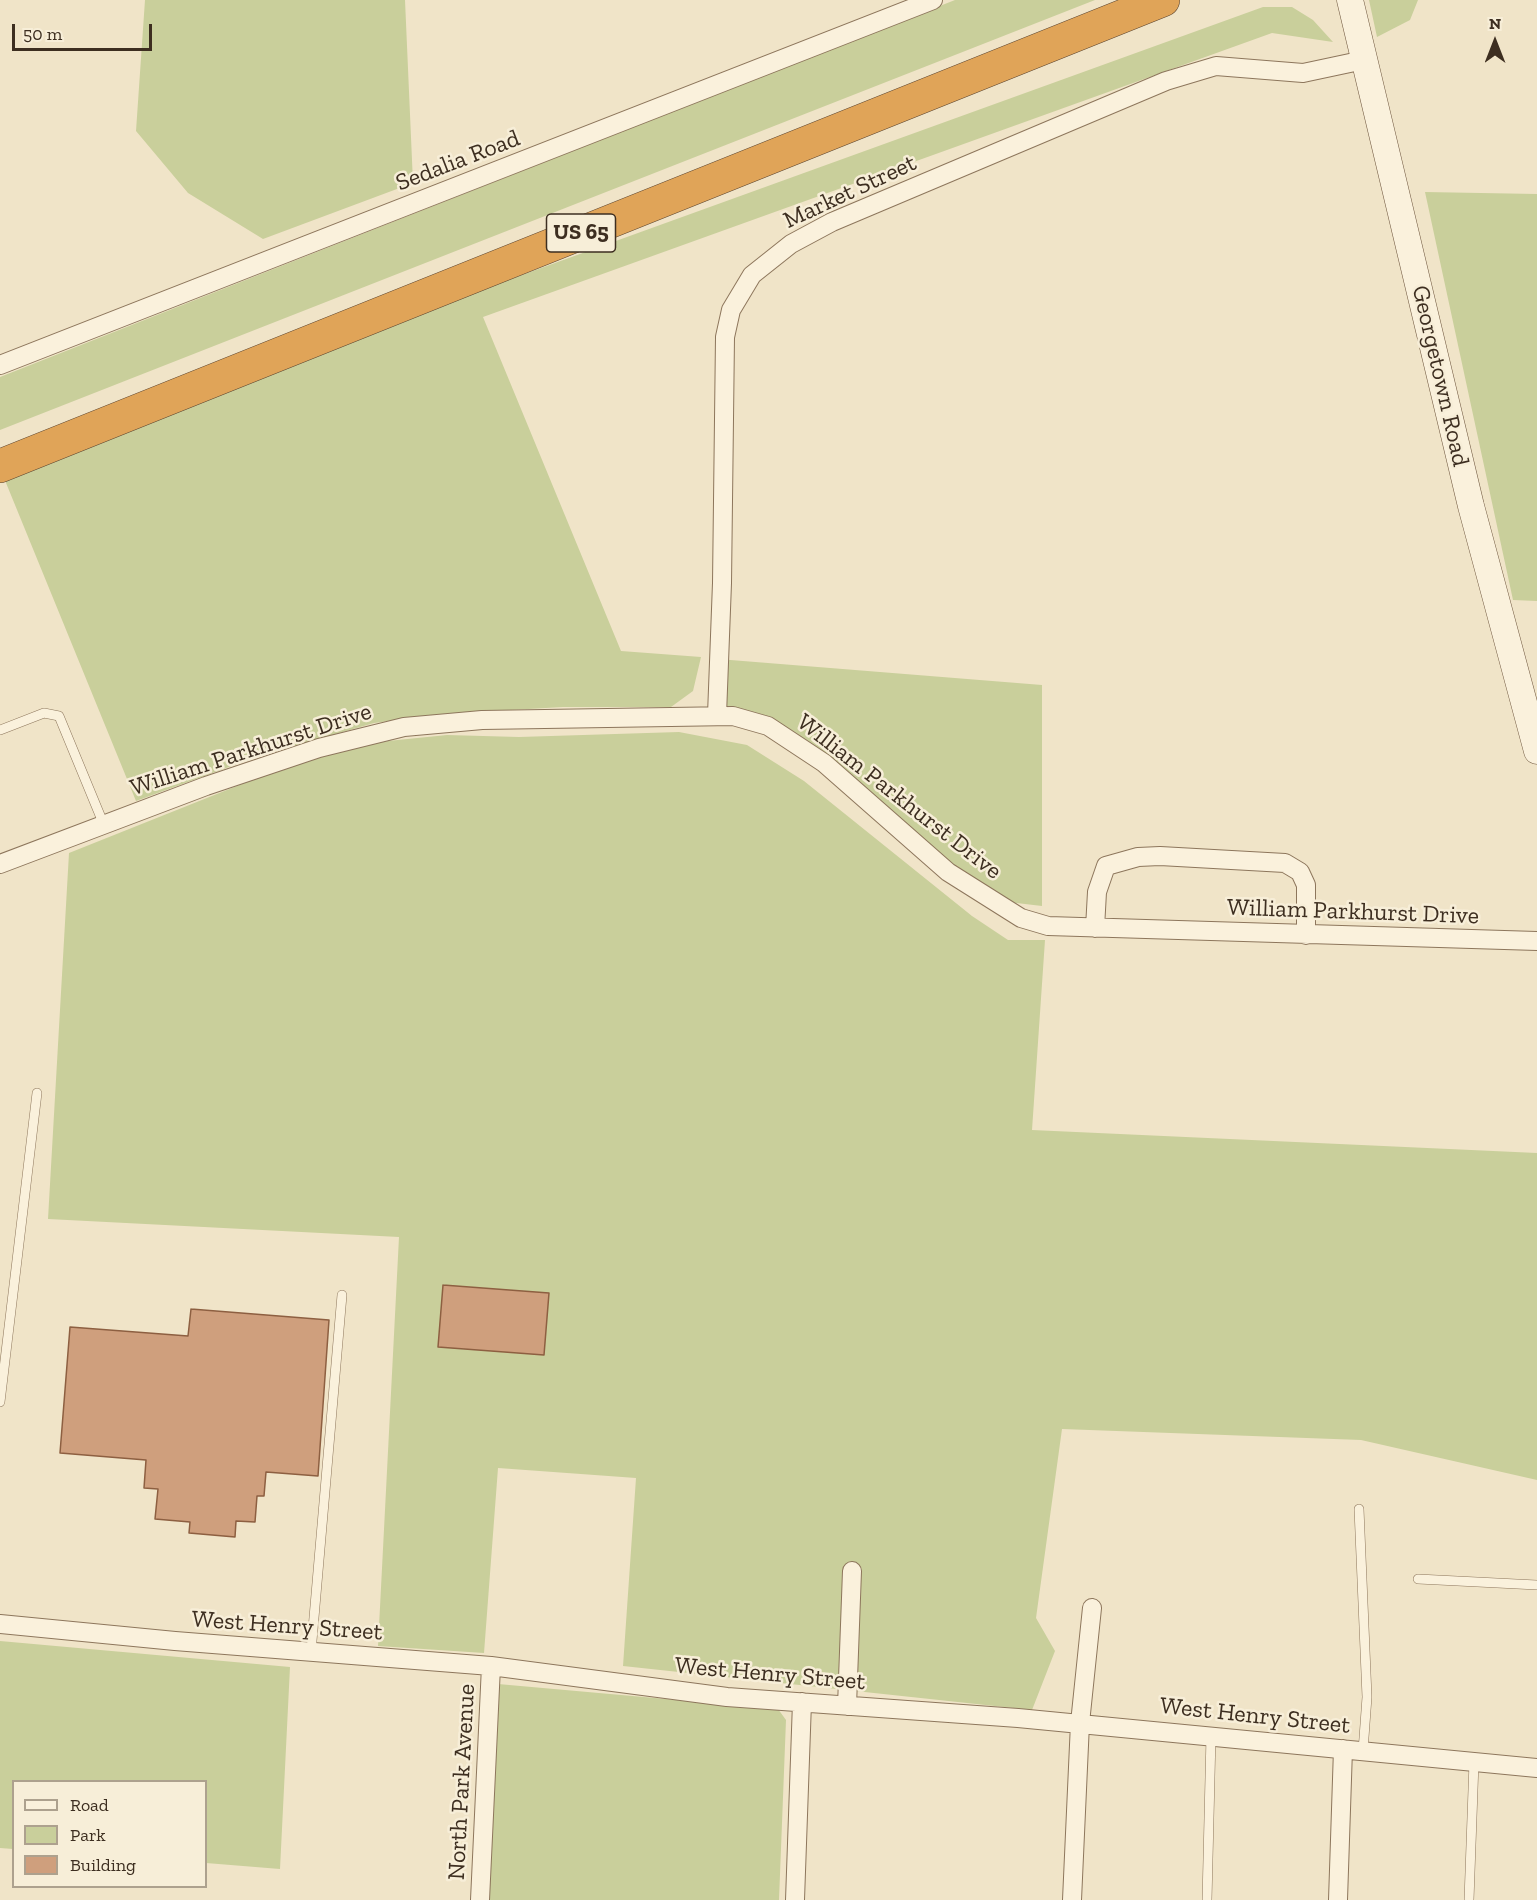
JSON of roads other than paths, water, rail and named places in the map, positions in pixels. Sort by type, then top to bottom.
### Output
[{"type":"highway","name":"US 65","points":[[0,466],[1163,0]]},
{"type":"street","name":"Sedalia Road","points":[[0,366],[933,0]]},
{"type":"street","name":"Georgetown Road","points":[[1350,0],[1472,506],[1537,751]]},
{"type":"street","name":"Market Street","points":[[717,715],[722,583],[725,337],[731,310],[752,275],[791,244],[832,222],[1166,81],[1216,66],[1303,73],[1364,60]]},
{"type":"street","name":"William Parkhurst Drive","points":[[0,864],[319,748],[404,727],[482,720],[717,715],[733,716],[768,726],[824,763],[948,872],[1021,918],[1048,926],[1537,941]]},
{"type":"street","points":[[1095,928],[1097,892],[1106,866],[1138,857],[1160,856],[1284,863],[1300,872],[1306,885],[1306,934]]},
{"type":"street","points":[[847,1706],[852,1570]]},
{"type":"street","points":[[1072,1900],[1080,1723],[1092,1608]]},
{"type":"street","name":"West Henry Street","points":[[0,1624],[491,1666],[727,1697],[1080,1723],[1537,1768]]},
{"type":"street","name":"North Park Avenue","points":[[480,1900],[491,1666]]},
{"type":"street","points":[[795,1900],[802,1702]]},
{"type":"street","points":[[1338,1900],[1344,1749]]},
{"type":"lane","points":[[0,730],[44,713],[59,716],[104,825]]},
{"type":"lane","points":[[0,1402],[36,1093]]},
{"type":"lane","points":[[311,1652],[342,1294]]},
{"type":"lane","points":[[1359,1509],[1366,1675],[1363,1751]]},
{"type":"lane","points":[[1418,1579],[1537,1585]]},
{"type":"lane","points":[[1207,1900],[1211,1736]]},
{"type":"lane","points":[[1469,1900],[1474,1762]]}]
